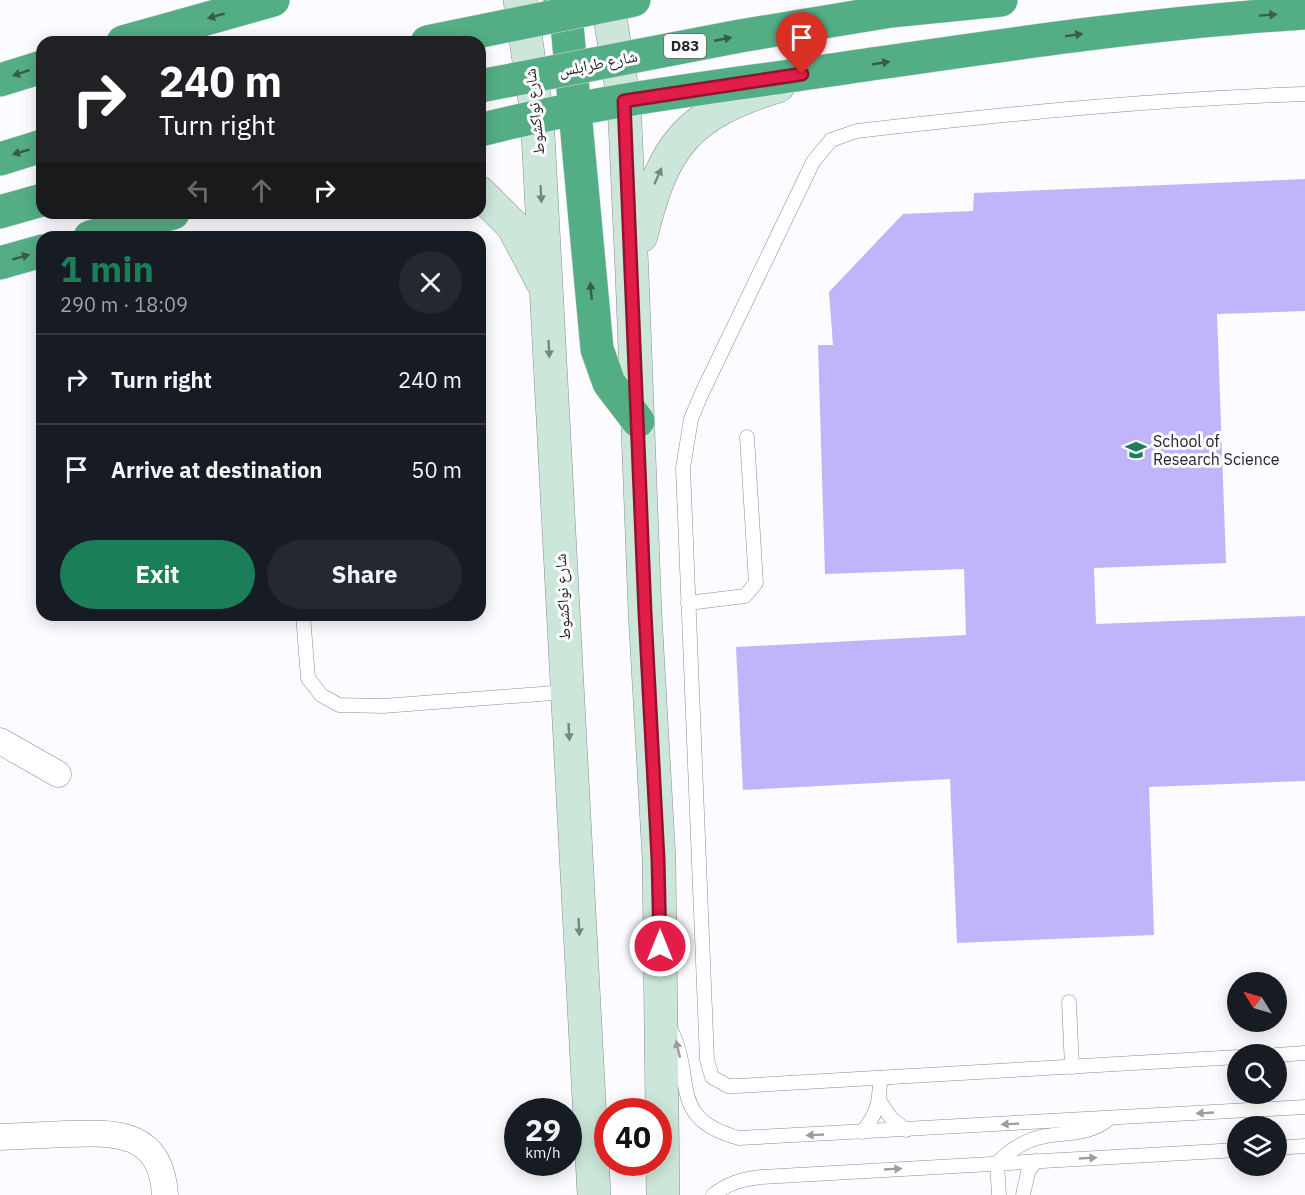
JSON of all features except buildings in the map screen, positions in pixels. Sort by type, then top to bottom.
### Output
[{"type":"highway","points":[[144,36],[273,0]]},
{"type":"highway","points":[[560,0],[567,26],[597,349],[609,383],[638,421]]},
{"type":"highway","points":[[457,36],[634,0]]},
{"type":"highway","name":"شارع طرابلس","points":[[486,85],[740,36],[891,11],[1001,0]]},
{"type":"highway","points":[[486,128],[537,115],[624,101],[1144,26],[1305,13]]},
{"type":"highway","points":[[0,80],[36,69]]},
{"type":"highway","points":[[0,159],[36,148]]},
{"type":"highway","points":[[0,213],[36,202]]},
{"type":"highway","points":[[111,231],[152,219]]},
{"type":"highway","points":[[0,263],[36,253]]},
{"type":"street","name":"شارع نواكشوط","points":[[520,0],[537,115],[594,1195]]},
{"type":"street","points":[[607,0],[624,101],[645,613],[658,859],[663,1195]]},
{"type":"street","points":[[632,273],[651,194],[659,173],[682,139],[696,124],[727,104],[824,71]]},
{"type":"street","points":[[486,199],[513,226],[547,291]]},
{"type":"street","points":[[0,741],[58,774]]},
{"type":"street","points":[[0,1137],[112,1132],[131,1138],[146,1149],[158,1163],[164,1181],[165,1195]]},
{"type":"lane","points":[[1227,1058],[728,1086],[712,1077],[708,1069],[683,468],[692,418],[813,162],[831,140],[857,131],[1041,110],[1224,97],[1305,94]]},
{"type":"lane","points":[[688,603],[745,596],[756,583],[747,437]]},
{"type":"lane","points":[[303,621],[308,678],[321,695],[339,705],[383,706],[566,692]]},
{"type":"lane","points":[[1069,1002],[1072,1067]]},
{"type":"lane","points":[[660,1010],[675,1038],[684,1088],[691,1107],[704,1122],[720,1133],[749,1138],[1305,1107]]},
{"type":"lane","points":[[1287,1054],[1305,1053]]},
{"type":"lane","points":[[862,1132],[873,1118],[880,1102],[880,1078]]},
{"type":"lane","points":[[880,1102],[891,1118],[906,1130]]},
{"type":"lane","points":[[999,1195],[997,1163],[1007,1153],[1032,1139],[1081,1133],[1102,1125],[1110,1118]]},
{"type":"lane","points":[[1298,1146],[1305,1138]]},
{"type":"lane","points":[[713,1195],[742,1179],[762,1177],[1227,1151]]},
{"type":"lane","points":[[1023,1195],[1028,1172],[1036,1161]]},
{"type":"place","name":"School of Research Science","points":[[1136,450]]},
{"type":"route","points":[[660,946],[624,101],[802,74]]}]
